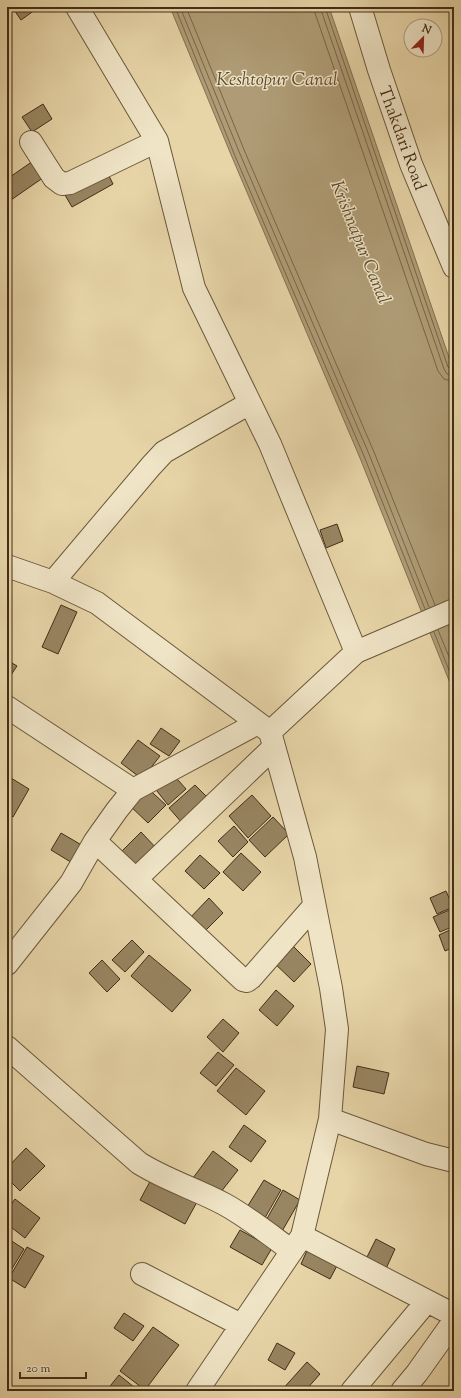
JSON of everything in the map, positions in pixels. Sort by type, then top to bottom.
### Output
[{"type":"street","points":[[77,7],[157,140],[194,288],[270,444],[356,652]]},
{"type":"street","name":"Thakdari Road","points":[[360,7],[379,70],[411,164],[454,267]]},
{"type":"street","points":[[31,142],[54,178],[62,184],[70,183],[157,140]]},
{"type":"street","points":[[53,582],[164,452],[250,403]]},
{"type":"street","points":[[7,566],[53,582],[97,603],[268,734],[305,857],[332,988],[337,1029],[330,1120],[297,1243],[196,1391]]},
{"type":"street","points":[[136,879],[268,734],[356,652],[454,610]]},
{"type":"street","points":[[7,707],[133,790]]},
{"type":"street","points":[[7,964],[71,883],[95,841],[133,790],[268,734]]},
{"type":"street","points":[[95,841],[242,980],[247,981],[251,978],[314,906]]},
{"type":"street","points":[[7,1047],[139,1163],[152,1172],[224,1204],[297,1243],[427,1301],[454,1315]]},
{"type":"street","points":[[330,1120],[426,1154],[454,1161]]},
{"type":"street","points":[[142,1274],[241,1325]]},
{"type":"street","points":[[352,1391],[427,1301]]},
{"type":"street","points":[[402,1391],[417,1373],[454,1321]]},
{"type":"water","name":"Keshtopur Canal","points":[[170,7],[329,7],[454,372],[454,693],[360,458]]},
{"type":"building","points":[[12,7],[39,7],[21,20]]},
{"type":"building","points":[[43,104],[52,119],[32,132],[22,117]]},
{"type":"building","points":[[36,159],[47,175],[11,200],[7,194],[7,179]]},
{"type":"building","points":[[107,172],[113,184],[72,207],[65,195]]},
{"type":"building","points":[[337,524],[343,541],[326,548],[320,530]]},
{"type":"building","points":[[61,605],[77,612],[58,654],[42,647]]},
{"type":"building","points":[[7,660],[17,666],[7,681]]},
{"type":"building","points":[[161,728],[180,741],[169,756],[150,744]]},
{"type":"building","points":[[138,740],[160,756],[142,779],[121,763]]},
{"type":"building","points":[[170,771],[186,789],[168,805],[153,786]]},
{"type":"building","points":[[11,778],[29,789],[13,817],[7,813],[7,786]]},
{"type":"building","points":[[144,785],[166,805],[148,823],[127,803]]},
{"type":"building","points":[[195,785],[210,800],[183,824],[169,808]]},
{"type":"building","points":[[252,795],[271,816],[248,838],[229,816]]},
{"type":"building","points":[[273,817],[289,834],[265,857],[249,840]]},
{"type":"building","points":[[234,826],[248,842],[233,857],[218,841]]},
{"type":"building","points":[[141,832],[159,851],[136,873],[118,855]]},
{"type":"building","points":[[61,833],[85,847],[74,864],[51,850]]},
{"type":"building","points":[[241,853],[261,872],[243,891],[223,872]]},
{"type":"building","points":[[200,855],[220,873],[204,889],[185,871]]},
{"type":"building","points":[[446,891],[453,907],[437,914],[430,898]]},
{"type":"building","points":[[209,898],[223,913],[202,934],[188,920]]},
{"type":"building","points":[[454,908],[454,926],[440,932],[433,917]]},
{"type":"building","points":[[454,928],[454,947],[445,951],[439,935]]},
{"type":"building","points":[[132,940],[144,952],[125,972],[112,960]]},
{"type":"building","points":[[287,940],[311,964],[294,982],[269,958]]},
{"type":"building","points":[[149,955],[191,990],[172,1012],[131,976]]},
{"type":"building","points":[[102,960],[120,979],[107,992],[89,973]]},
{"type":"building","points":[[276,990],[294,1006],[277,1026],[259,1010]]},
{"type":"building","points":[[223,1019],[239,1033],[223,1052],[207,1037]]},
{"type":"building","points":[[218,1052],[234,1065],[216,1086],[200,1073]]},
{"type":"building","points":[[357,1066],[389,1073],[384,1094],[353,1087]]},
{"type":"building","points":[[236,1068],[265,1091],[246,1115],[217,1091]]},
{"type":"building","points":[[244,1125],[266,1141],[251,1162],[229,1147]]},
{"type":"building","points":[[26,1148],[45,1166],[20,1191],[7,1178],[7,1168]]},
{"type":"building","points":[[213,1151],[238,1170],[217,1197],[193,1178]]},
{"type":"building","points":[[153,1176],[198,1200],[185,1224],[140,1200]]},
{"type":"building","points":[[264,1180],[281,1190],[262,1223],[244,1212]]},
{"type":"building","points":[[283,1190],[300,1200],[281,1233],[264,1224]]},
{"type":"building","points":[[15,1199],[40,1218],[25,1238],[7,1224],[7,1210]]},
{"type":"building","points":[[240,1230],[272,1248],[262,1265],[230,1247]]},
{"type":"building","points":[[7,1238],[24,1249],[7,1277]]},
{"type":"building","points":[[376,1239],[395,1249],[384,1273],[364,1263]]},
{"type":"building","points":[[309,1246],[339,1262],[330,1279],[301,1264]]},
{"type":"building","points":[[27,1247],[44,1256],[25,1288],[9,1278]]},
{"type":"building","points":[[124,1313],[144,1326],[133,1341],[114,1328]]},
{"type":"building","points":[[153,1327],[179,1345],[145,1390],[120,1371]]},
{"type":"building","points":[[277,1343],[295,1353],[285,1370],[268,1360]]},
{"type":"building","points":[[307,1362],[320,1374],[305,1391],[281,1391]]},
{"type":"building","points":[[119,1375],[139,1391],[106,1391]]},
{"type":"water label","name":"Krishnapur Canal","points":[[361,242]]}]
